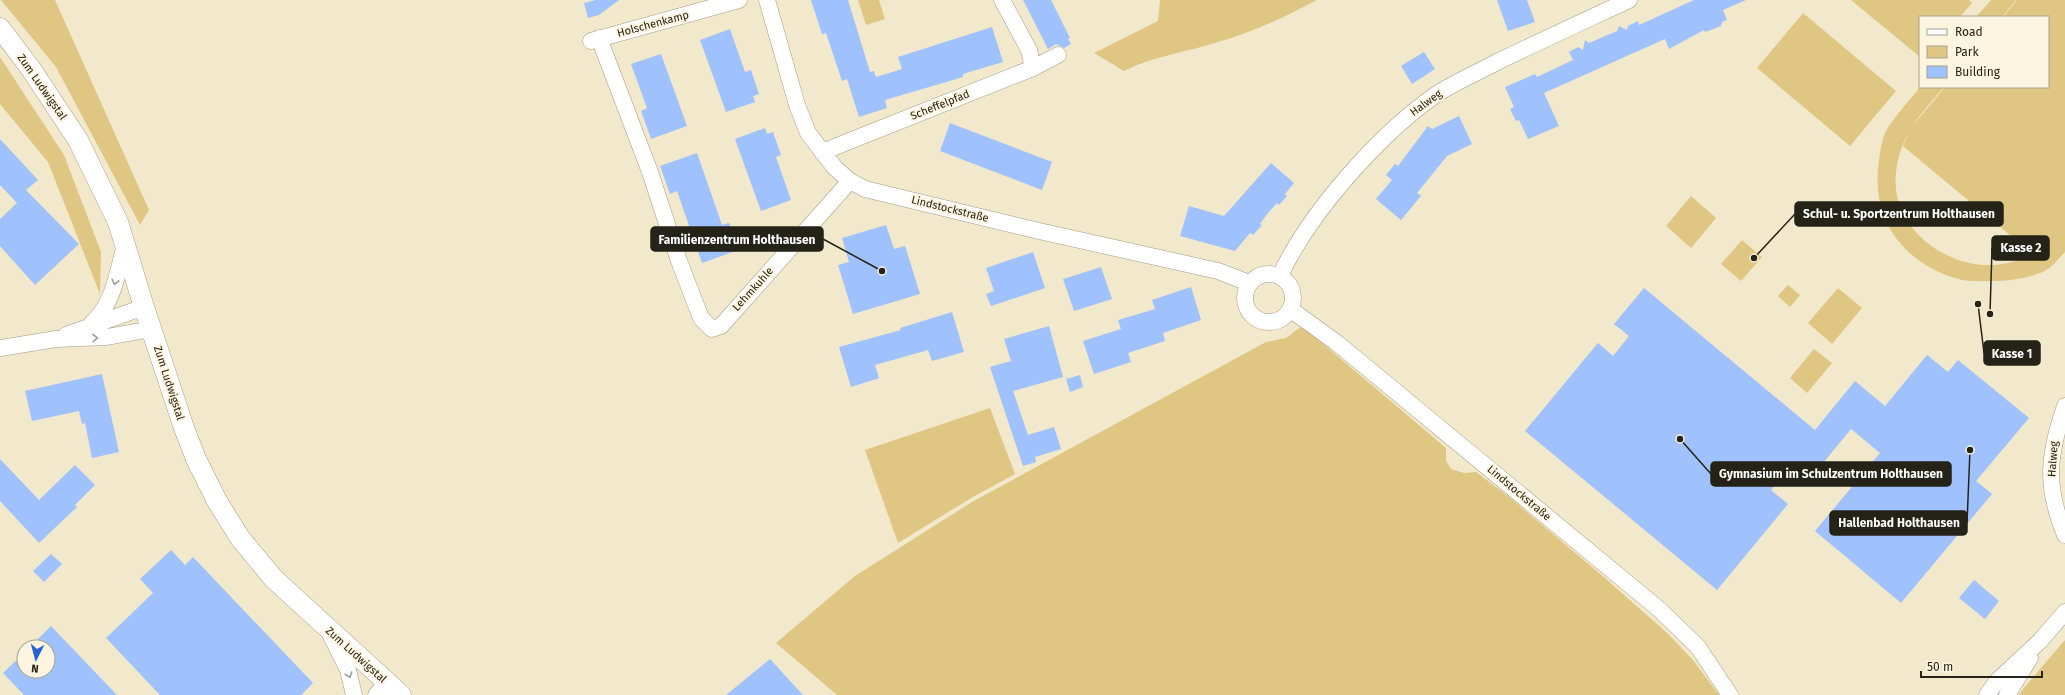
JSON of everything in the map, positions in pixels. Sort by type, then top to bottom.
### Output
[{"type":"street","name":"Holschenkamp","points":[[721,326],[712,329],[701,318],[679,261],[650,172],[595,40],[740,0]]},
{"type":"street","name":"Lindstockstraße","points":[[767,0],[797,105],[808,133],[835,168],[850,181],[865,189],[1218,271],[1249,283]]},
{"type":"street","points":[[1002,0],[1030,50],[1032,68]]},
{"type":"street","name":"Halweg","points":[[1280,276],[1289,256],[1305,230],[1341,184],[1412,113],[1435,95],[1462,80],[1560,31],[1630,0]]},
{"type":"street","name":"Zum Ludwigstal","points":[[0,28],[31,69],[78,140],[118,222],[151,329],[193,453],[217,501],[240,538],[274,579],[329,630],[388,691]]},
{"type":"street","name":"Scheffelpfad","points":[[822,152],[1032,68],[1058,55]]},
{"type":"street","name":"Lehmkuhle","points":[[721,326],[850,181]]},
{"type":"street","points":[[90,325],[108,303],[125,245]]},
{"type":"street","points":[[1270,273],[1280,276],[1292,289],[1293,299],[1290,309],[1286,316],[1279,320],[1266,322],[1257,319],[1246,306],[1244,296],[1249,283],[1259,275],[1270,273]]},
{"type":"street","points":[[56,339],[90,325],[144,307]]},
{"type":"street","name":"Lindstockstraße","points":[[1290,309],[1337,343],[1660,610],[1698,647],[1730,695]]},
{"type":"street","points":[[0,348],[56,339],[107,337],[151,329]]},
{"type":"street","name":"Halweg","points":[[2065,406],[2054,437],[2050,467],[2053,498],[2065,535]]},
{"type":"street","points":[[1987,695],[1997,681],[2040,641],[2065,612]]},
{"type":"street","points":[[329,630],[348,670],[354,695]]},
{"type":"street","points":[[2007,695],[2040,641]]},
{"type":"green space","points":[[1,0],[55,0],[149,210],[140,225],[56,67]]},
{"type":"green space","points":[[858,0],[879,0],[885,19],[866,25]]},
{"type":"green space","points":[[1160,0],[1317,0],[1244,34],[1206,46],[1159,58],[1124,71],[1094,53],[1158,21]]},
{"type":"green space","points":[[1851,0],[1969,0],[1972,3],[1961,16],[1919,16],[1919,56]]},
{"type":"green space","points":[[1991,0],[2016,0],[2003,16],[1977,16]]},
{"type":"green space","points":[[2017,0],[2065,0],[2065,252],[2055,263],[2042,272],[2028,277],[2013,280],[1970,281],[1958,279],[1939,272],[1923,263],[1909,252],[1897,239],[1887,224],[1881,207],[1878,189],[1878,169],[1881,146],[1885,133],[1919,88],[1943,88],[1919,116],[1914,125],[1944,88],[2049,88],[2049,16],[2004,16]],"holes":[[[1908,135],[1903,146],[2029,251],[2041,245],[2020,259],[1995,265],[1970,263],[1946,255],[1925,241],[1908,222],[1898,199],[1896,173],[1898,160],[1902,147]]]},
{"type":"green space","points":[[1803,13],[1896,91],[1850,146],[1757,68]]},
{"type":"green space","points":[[0,57],[64,155],[101,252],[100,294],[48,162],[0,104]]},
{"type":"green space","points":[[1691,196],[1716,218],[1691,248],[1666,226]]},
{"type":"green space","points":[[1742,240],[1762,257],[1741,281],[1721,264]]},
{"type":"green space","points":[[1788,285],[1800,295],[1790,307],[1778,296]]},
{"type":"green space","points":[[1838,288],[1862,308],[1832,344],[1808,323]]},
{"type":"green space","points":[[1302,326],[1446,448],[1446,461],[1451,469],[1464,473],[1476,472],[1509,497],[1666,632],[1693,660],[1719,695],[837,695],[776,643],[855,576],[972,502],[1266,342],[1286,338]]},
{"type":"green space","points":[[1814,349],[1832,363],[1807,393],[1790,378]]},
{"type":"green space","points":[[990,408],[1015,474],[971,498],[898,543],[865,450]]},
{"type":"green space","points":[[2065,640],[2065,695],[2019,695],[2023,689]]},
{"type":"building","points":[[596,0],[619,0],[599,15],[588,18],[584,3]]},
{"type":"building","points":[[811,0],[848,0],[870,72],[874,71],[876,77],[902,69],[898,57],[992,27],[1003,62],[963,74],[963,77],[885,100],[887,108],[859,117],[847,79],[842,81],[826,33],[822,34]]},
{"type":"building","points":[[1023,0],[1051,0],[1070,38],[1068,39],[1071,44],[1064,48],[1056,44],[1048,49]]},
{"type":"building","points":[[1497,0],[1527,0],[1535,22],[1508,31]]},
{"type":"building","points":[[1694,0],[1746,0],[1723,10],[1727,20],[1722,22],[1721,26],[1705,32],[1704,30],[1669,49],[1665,39],[1544,93],[1559,126],[1528,139],[1519,120],[1516,121],[1510,109],[1514,107],[1505,87],[1535,74],[1537,77],[1573,60],[1569,52],[1578,47],[1583,50],[1585,40],[1589,43],[1617,31],[1619,26],[1627,30],[1628,26],[1638,21],[1639,25]]},
{"type":"building","points":[[730,29],[745,72],[751,70],[759,94],[753,96],[755,102],[726,112],[700,40]]},
{"type":"building","points":[[1424,52],[1435,69],[1412,84],[1401,66]]},
{"type":"building","points":[[661,54],[687,126],[651,139],[641,111],[647,108],[631,64]]},
{"type":"building","points":[[1459,116],[1472,144],[1447,156],[1417,193],[1421,196],[1401,220],[1376,199],[1392,180],[1386,175],[1395,164],[1398,166],[1428,126],[1432,129]]},
{"type":"building","points":[[950,123],[1052,162],[1042,190],[940,151]]},
{"type":"building","points":[[765,128],[767,134],[773,132],[781,155],[776,157],[791,200],[761,211],[735,139]]},
{"type":"building","points":[[0,139],[38,180],[26,190],[79,244],[35,285],[0,246],[0,219],[17,203],[0,185]]},
{"type":"building","points":[[697,153],[722,225],[729,223],[738,250],[702,263],[677,191],[670,194],[660,166]]},
{"type":"building","points":[[1271,163],[1294,183],[1285,194],[1287,196],[1279,205],[1277,203],[1268,213],[1260,224],[1262,225],[1253,235],[1250,233],[1235,251],[1180,236],[1189,206],[1224,216]]},
{"type":"building","points":[[886,225],[894,249],[905,246],[920,294],[853,314],[838,265],[849,262],[842,238]]},
{"type":"building","points":[[1033,252],[1045,288],[991,306],[986,294],[994,291],[986,268]]},
{"type":"building","points":[[1101,267],[1112,299],[1074,311],[1063,279]]},
{"type":"building","points":[[1191,287],[1201,320],[1163,333],[1165,341],[1128,353],[1131,362],[1094,374],[1083,341],[1121,329],[1118,320],[1155,309],[1152,300]]},
{"type":"building","points":[[1644,288],[1815,430],[1855,381],[1885,406],[1927,355],[1948,372],[1958,360],[2029,418],[1976,481],[1992,494],[1901,603],[1815,531],[1880,453],[1851,429],[1805,485],[1787,470],[1771,490],[1788,504],[1717,590],[1525,431],[1598,343],[1613,356],[1629,336],[1614,324]]},
{"type":"building","points":[[952,312],[964,352],[932,361],[928,350],[875,365],[879,378],[851,387],[839,347],[901,330],[900,328]]},
{"type":"building","points":[[1049,326],[1063,377],[1013,391],[1028,435],[1054,427],[1061,449],[1035,457],[1036,462],[1023,466],[990,367],[1011,361],[1004,339]]},
{"type":"building","points":[[102,374],[119,452],[92,458],[85,423],[82,424],[79,411],[32,421],[25,391]]},
{"type":"building","points":[[1080,375],[1083,387],[1070,392],[1066,379]]},
{"type":"building","points":[[0,459],[39,500],[75,465],[95,485],[75,505],[77,507],[39,543],[0,501]]},
{"type":"building","points":[[171,550],[185,565],[193,557],[313,683],[301,695],[160,695],[106,638],[153,593],[140,579]]},
{"type":"building","points":[[51,554],[62,564],[44,582],[33,571]]},
{"type":"building","points":[[1974,580],[1999,601],[1985,619],[1959,598]]},
{"type":"building","points":[[51,626],[117,695],[24,695],[3,673],[16,661],[16,679],[56,679],[56,639],[38,639]]},
{"type":"building","points":[[770,659],[803,695],[726,695]]},
{"type":"place","name":"Schul- u. Sportzentrum Holthausen","points":[[1754,258]]},
{"type":"place","name":"Familienzentrum Holthausen","points":[[882,271]]},
{"type":"place","name":"Kasse 1","points":[[1978,304]]},
{"type":"place","name":"Kasse 2","points":[[1990,314]]},
{"type":"place","name":"Gymnasium im Schulzentrum Holthausen","points":[[1680,439]]},
{"type":"place","name":"Hallenbad Holthausen","points":[[1970,450]]}]
